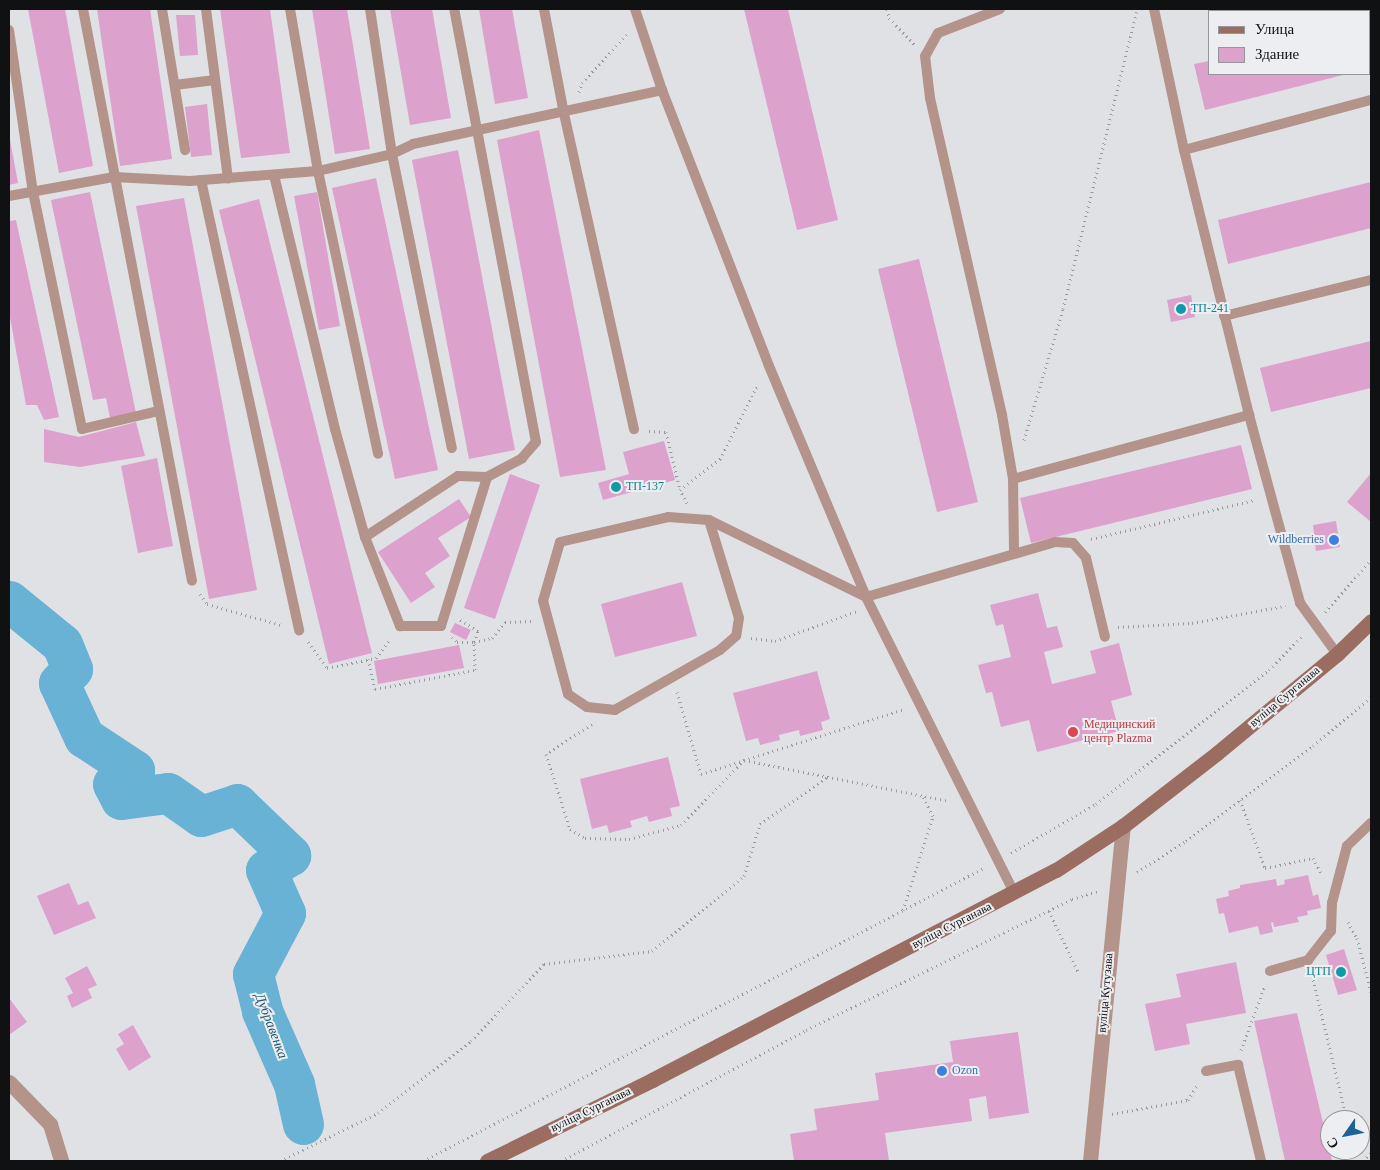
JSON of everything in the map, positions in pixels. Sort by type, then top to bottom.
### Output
[{"type":"main road","name":"вуліца Сурганава","points":[[488,1161],[1014,894],[1123,826],[1337,654],[1371,620]]},
{"type":"street","name":"вуліца Кутузава","points":[[1090,1161],[1115,886],[1123,826]]},
{"type":"street","points":[[9,1082],[50,1124],[61,1161]]},
{"type":"lane","points":[[83,9],[192,581]]},
{"type":"lane","points":[[162,9],[185,150]]},
{"type":"lane","points":[[206,9],[228,179]]},
{"type":"lane","points":[[290,9],[318,171],[378,454]]},
{"type":"lane","points":[[370,9],[392,154],[452,448]]},
{"type":"lane","points":[[365,537],[458,476],[487,477],[522,458],[536,442],[475,130],[454,9]]},
{"type":"lane","points":[[544,9],[563,109],[634,429]]},
{"type":"lane","points":[[635,9],[662,90],[775,380],[869,602],[1014,894]]},
{"type":"lane","points":[[1000,9],[938,33],[926,56],[930,98],[1002,416],[1012,479],[1014,554]]},
{"type":"lane","points":[[1154,9],[1184,150],[1248,415],[1300,603],[1337,654]]},
{"type":"lane","points":[[9,30],[33,192],[82,429],[159,411]]},
{"type":"lane","points":[[174,85],[215,80]]},
{"type":"lane","points":[[9,196],[114,177],[200,180],[318,171],[392,154],[412,144],[563,109],[662,90]]},
{"type":"lane","points":[[1184,150],[1371,100]]},
{"type":"lane","points":[[274,175],[335,429],[365,537],[400,626],[441,626],[487,477]]},
{"type":"lane","points":[[200,180],[299,630]]},
{"type":"lane","points":[[1224,316],[1371,280]]},
{"type":"lane","points":[[1012,479],[1248,415]]},
{"type":"lane","points":[[710,520],[738,618],[736,636],[720,650],[615,710],[587,707],[568,694],[543,602],[560,542],[668,517],[710,520],[869,602],[1054,542],[1073,543],[1086,558],[1104,632]]},
{"type":"lane","points":[[1270,971],[1308,960],[1331,931],[1334,896],[1347,846],[1371,823]]},
{"type":"lane","points":[[1206,1071],[1238,1065],[1261,1161]]},
{"type":"path","points":[[887,9],[889,18],[926,56]]},
{"type":"path","points":[[1024,441],[1063,309],[1137,9]]},
{"type":"path","points":[[576,107],[582,83],[639,21]]},
{"type":"path","points":[[680,490],[720,459],[756,388],[775,380]]},
{"type":"path","points":[[634,429],[666,432],[680,490],[696,519]]},
{"type":"path","points":[[1073,543],[1271,496]]},
{"type":"path","points":[[423,1161],[998,861],[1096,804],[1269,670],[1371,560]]},
{"type":"path","points":[[736,636],[775,641],[869,602]]},
{"type":"path","points":[[1104,632],[1192,623],[1300,603]]},
{"type":"path","points":[[368,659],[375,689],[475,670],[474,642],[478,631],[446,612]]},
{"type":"path","points":[[441,626],[457,642],[474,642],[492,638],[505,622],[548,620]]},
{"type":"path","points":[[673,677],[701,774],[920,704]]},
{"type":"path","points":[[561,1161],[806,1030],[1072,899],[1115,886],[1186,841],[1313,746],[1371,697]]},
{"type":"path","points":[[615,710],[546,754],[570,829],[585,838],[629,839],[681,824],[744,760]]},
{"type":"path","points":[[744,760],[970,805]]},
{"type":"path","points":[[280,1161],[378,1112],[471,1041],[544,964],[652,951],[744,876],[760,824],[827,777]]},
{"type":"path","points":[[903,910],[933,816],[923,796]]},
{"type":"path","points":[[1240,800],[1265,868],[1313,858],[1357,938],[1371,992]]},
{"type":"path","points":[[1049,911],[1079,974]]},
{"type":"path","points":[[1308,960],[1345,1110]]},
{"type":"path","points":[[1245,1035],[1270,971]]},
{"type":"path","points":[[1094,1117],[1188,1100],[1206,1071]]},
{"type":"path","points":[[1363,1161],[1371,1152]]},
{"type":"building","points":[[28,9],[65,9],[93,166],[59,173]]},
{"type":"building","points":[[97,9],[150,9],[172,159],[120,166]]},
{"type":"building","points":[[220,9],[270,9],[290,153],[241,158]]},
{"type":"building","points":[[312,9],[347,9],[370,149],[335,154]]},
{"type":"building","points":[[390,9],[432,9],[451,118],[410,125]]},
{"type":"building","points":[[479,9],[512,9],[528,98],[495,104]]},
{"type":"building","points":[[744,9],[788,9],[838,220],[797,230]]},
{"type":"building","points":[[176,15],[195,15],[198,55],[180,56]]},
{"type":"building","points":[[1370,20],[1371,20],[1370,68]]},
{"type":"building","points":[[1208,61],[1208,75],[1343,75],[1205,110],[1194,64]]},
{"type":"building","points":[[207,104],[212,155],[191,157],[185,107]]},
{"type":"building","points":[[539,130],[606,470],[560,477],[497,140]]},
{"type":"building","points":[[9,134],[18,183],[9,185]]},
{"type":"building","points":[[458,150],[515,450],[469,459],[412,160]]},
{"type":"building","points":[[376,178],[438,470],[395,479],[332,188]]},
{"type":"building","points":[[1371,182],[1371,228],[1228,264],[1218,220]]},
{"type":"building","points":[[90,192],[136,413],[110,418],[106,398],[93,400],[51,200]]},
{"type":"building","points":[[317,192],[340,326],[319,330],[294,196]]},
{"type":"building","points":[[184,198],[257,590],[209,599],[136,206]]},
{"type":"building","points":[[259,199],[372,653],[329,664],[219,210]]},
{"type":"building","points":[[16,220],[59,417],[44,420],[37,405],[26,405],[9,312],[9,221]]},
{"type":"building","points":[[919,259],[978,502],[937,512],[878,269]]},
{"type":"building","name":"ТП-241","points":[[1191,295],[1195,317],[1171,322],[1167,300]]},
{"type":"building","points":[[1371,341],[1371,388],[1271,412],[1260,368]]},
{"type":"building","points":[[136,422],[145,456],[80,467],[44,462],[44,429],[79,437]]},
{"type":"building","points":[[664,441],[675,480],[603,500],[598,483],[629,474],[623,452]]},
{"type":"building","points":[[1241,445],[1252,489],[1031,543],[1020,498]]},
{"type":"building","points":[[157,458],[173,546],[138,553],[121,466]]},
{"type":"building","points":[[1371,473],[1371,522],[1347,502]]},
{"type":"building","points":[[510,474],[540,485],[495,619],[464,608]]},
{"type":"building","points":[[459,499],[471,517],[438,538],[450,556],[425,573],[435,587],[411,603],[378,552]]},
{"type":"building","points":[[1336,521],[1340,547],[1316,551],[1313,525]]},
{"type":"building","points":[[682,582],[697,636],[615,657],[601,604]]},
{"type":"building","points":[[1038,593],[1047,628],[1057,626],[1063,647],[1044,652],[1052,684],[1096,673],[1090,651],[1119,643],[1132,695],[1111,701],[1119,731],[1037,752],[1029,720],[1001,727],[992,692],[986,693],[978,665],[1011,657],[1003,624],[996,626],[990,605]]},
{"type":"building","points":[[455,623],[471,630],[466,640],[450,632]]},
{"type":"building","points":[[459,645],[464,668],[378,684],[374,661]]},
{"type":"building","points":[[817,671],[830,719],[821,722],[823,730],[800,736],[799,730],[779,735],[780,740],[760,745],[758,738],[746,741],[733,693]]},
{"type":"building","points":[[668,757],[680,806],[670,808],[672,816],[649,822],[647,816],[630,821],[632,827],[609,833],[607,825],[592,829],[580,779]]},
{"type":"building","points":[[1308,875],[1313,896],[1318,894],[1321,908],[1307,911],[1308,915],[1297,917],[1299,922],[1274,927],[1273,922],[1271,923],[1273,932],[1260,935],[1258,926],[1229,933],[1224,913],[1219,914],[1216,899],[1229,896],[1228,891],[1240,888],[1240,885],[1276,879],[1277,886],[1285,884],[1284,880]]},
{"type":"building","points":[[69,883],[78,905],[88,901],[96,918],[54,935],[37,896]]},
{"type":"building","name":"ЦТП","points":[[1344,949],[1357,990],[1338,995],[1326,955]]},
{"type":"building","points":[[1236,962],[1246,1013],[1186,1024],[1190,1044],[1155,1051],[1145,1004],[1181,997],[1176,974]]},
{"type":"building","points":[[87,966],[97,985],[88,989],[92,998],[72,1008],[67,996],[73,993],[65,978]]},
{"type":"building","points":[[9,998],[27,1022],[9,1035]]},
{"type":"building","points":[[1297,1013],[1320,1110],[1320,1160],[1332,1161],[1285,1161],[1254,1021]]},
{"type":"building","points":[[133,1025],[151,1057],[129,1071],[116,1049],[124,1044],[118,1034]]},
{"type":"building","points":[[1018,1032],[1029,1113],[989,1119],[986,1096],[969,1099],[972,1121],[885,1133],[889,1161],[794,1161],[790,1134],[817,1130],[814,1109],[879,1100],[875,1073],[953,1062],[950,1041]]},
{"type":"waterway","name":"Дубравенка","points":[[9,601],[62,644],[72,669],[59,683],[84,737],[134,770],[113,784],[121,799],[168,793],[201,816],[237,804],[290,855],[266,870],[285,913],[253,974],[262,1011],[294,1084],[303,1124]]},
{"type":"place","name":"ТП-241","points":[[1181,309]]},
{"type":"place","name":"ТП-137","points":[[616,487]]},
{"type":"place","name":"Wildberries","points":[[1334,540]]},
{"type":"place","name":"Медицинский центр Plazma","points":[[1073,732]]},
{"type":"place","name":"ЦТП","points":[[1341,972]]},
{"type":"place","name":"Ozon","points":[[942,1071]]}]
